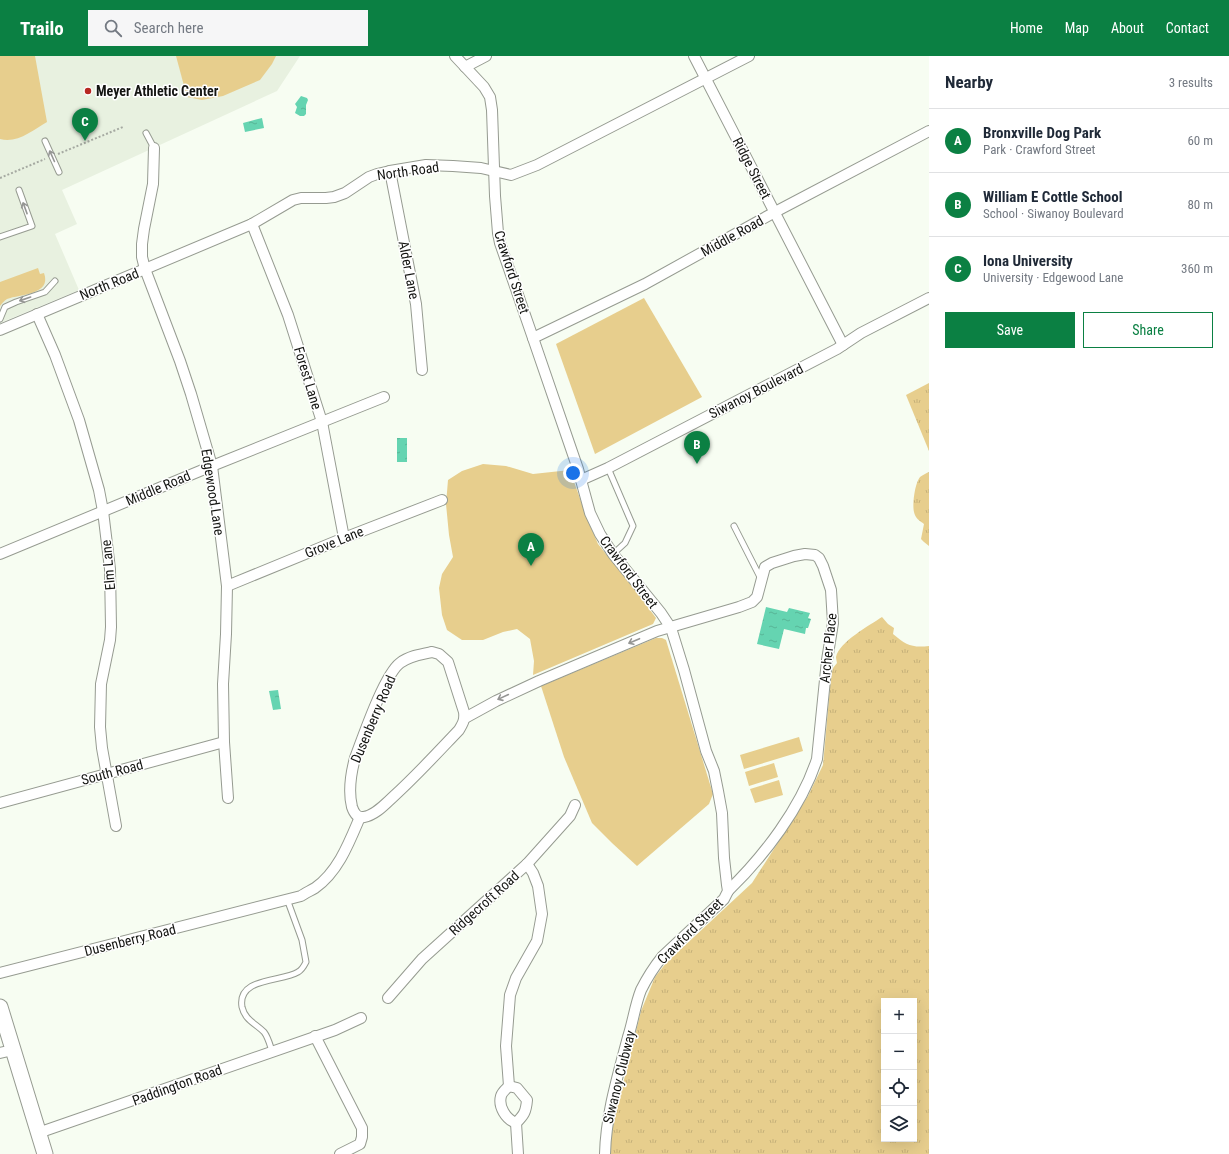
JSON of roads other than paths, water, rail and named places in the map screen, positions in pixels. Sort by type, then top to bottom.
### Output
[{"type":"main road","points":[[0,1007],[6,1052],[38,1133],[44,1154]]},
{"type":"street","name":"Crawford Street","points":[[455,56],[484,87],[490,97],[492,110],[497,222],[500,243],[534,338],[581,480],[590,512],[600,534],[613,554],[671,628],[706,751],[714,771],[718,791],[722,813],[724,858],[728,891],[724,899],[662,957],[647,978],[638,1000]]},
{"type":"street","points":[[465,67],[486,56]]},
{"type":"street","name":"Ridge Street","points":[[694,56],[843,345]]},
{"type":"street","name":"North Road","points":[[0,330],[252,224],[293,200],[301,198],[334,197],[345,193],[369,177],[390,171],[426,165],[481,168],[511,175],[537,165],[749,56]]},
{"type":"street","name":"Middle Road","points":[[534,338],[645,284],[775,212],[929,131]]},
{"type":"street","name":"Edgewood Lane","points":[[154,148],[153,184],[144,229],[142,257],[145,269],[180,360],[212,466],[227,586],[223,684],[224,742],[228,798]]},
{"type":"street","name":"Alder Lane","points":[[390,171],[416,304],[422,370]]},
{"type":"street","name":"Forest Lane","points":[[252,224],[288,315],[322,422],[344,538]]},
{"type":"street","name":"Siwanoy Boulevard","points":[[581,480],[608,468],[843,345],[861,333],[929,298]]},
{"type":"street","name":"Elm Lane","points":[[37,314],[55,355],[79,420],[99,490],[103,511],[110,569],[111,612],[110,640],[103,672],[100,700],[100,727],[106,774],[116,826]]},
{"type":"street","name":"Middle Road","points":[[0,554],[212,466],[384,398]]},
{"type":"street","name":"Grove Lane","points":[[227,586],[442,500]]},
{"type":"street","name":"Archer Place","points":[[465,718],[539,680],[657,631],[671,628],[752,602],[757,597],[765,567],[772,563],[805,554],[815,555],[820,558],[831,590],[833,623],[821,712],[817,760],[813,772],[799,800],[778,833],[747,872],[728,891]]},
{"type":"street","name":"Dusenberry Road","points":[[0,973],[301,896],[314,889],[333,871],[360,817],[356,816],[353,812],[350,799],[352,767],[379,698],[399,664],[406,659],[432,652],[439,654],[448,662],[465,718]]},
{"type":"street","points":[[360,817],[371,815],[381,808],[409,782],[459,730],[464,723],[465,718]]},
{"type":"street","name":"South Road","points":[[0,803],[224,742]]},
{"type":"street","name":"Ridgecroft Road","points":[[388,998],[422,959],[527,864],[570,816],[576,805]]},
{"type":"street","points":[[516,1123],[509,1120],[502,1111],[500,1096],[509,1086],[506,1046],[510,995],[516,978],[537,941],[542,914],[538,886],[533,873],[527,864]]},
{"type":"street","name":"Siwanoy Clubway","points":[[604,1154],[605,1138],[615,1086],[638,1000]]},
{"type":"street","points":[[340,1154],[360,1144],[362,1128],[315,1036],[335,1030],[361,1018]]},
{"type":"street","name":"Paddington Road","points":[[38,1133],[315,1036]]},
{"type":"street","points":[[509,1086],[517,1088],[527,1100],[526,1109],[516,1123],[518,1154]]},
{"type":"lane","points":[[146,133],[154,148]]},
{"type":"lane","points":[[45,141],[59,172]]},
{"type":"lane","points":[[0,237],[32,226],[19,190]]},
{"type":"lane","points":[[0,319],[5,307],[45,292],[55,281]]},
{"type":"lane","points":[[608,468],[633,526],[625,543],[613,554]]},
{"type":"lane","points":[[734,526],[762,579]]},
{"type":"lane","points":[[272,1051],[265,1033],[258,1026],[248,1020],[244,1014],[242,1005],[244,994],[251,986],[289,976],[300,971],[306,962],[302,940],[287,899]]},
{"type":"water","points":[[301,96],[307,98],[308,100],[306,105],[306,114],[304,116],[300,116],[295,113],[297,107],[295,104]]},
{"type":"water","points":[[262,118],[264,128],[245,132],[243,123]]},
{"type":"water","points":[[397,438],[407,438],[407,462],[397,462]]},
{"type":"water","points":[[766,607],[787,612],[789,608],[810,613],[808,618],[811,619],[808,628],[806,628],[805,634],[784,629],[779,649],[757,644]]},
{"type":"water","points":[[278,690],[281,709],[273,710],[269,691]]},
{"type":"place","name":"Meyer Athletic Center","points":[[88,91]]},
{"type":"place","name":"Iona University","points":[[85,141]]},
{"type":"place","name":"William E Cottle School","points":[[697,464]]},
{"type":"place","name":"Bronxville Dog Park","points":[[531,566]]}]
